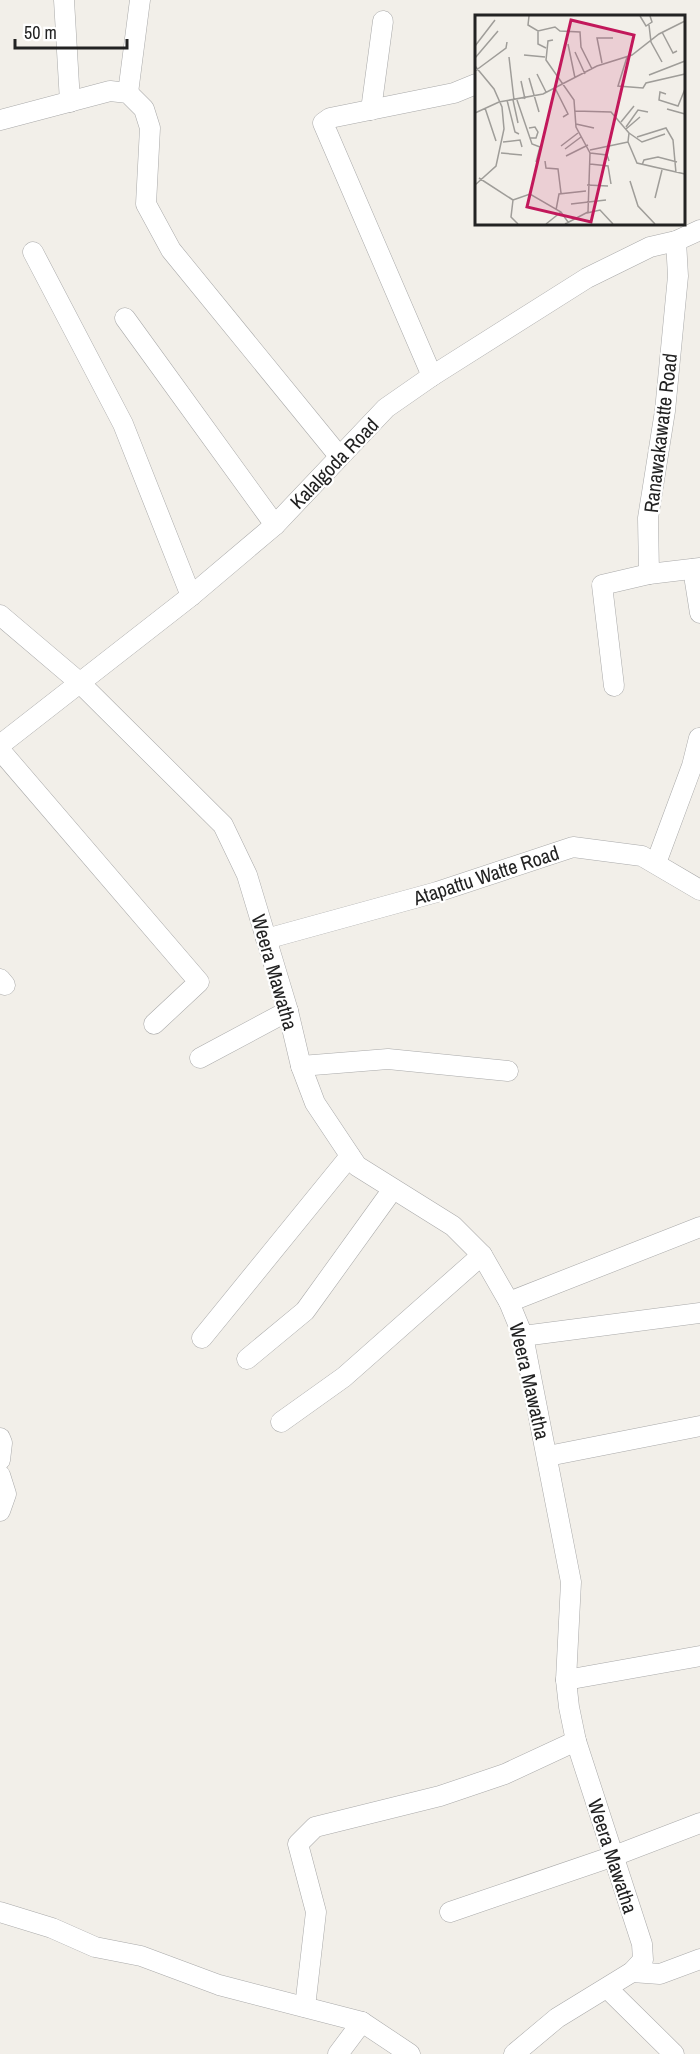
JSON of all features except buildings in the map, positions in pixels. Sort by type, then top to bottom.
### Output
[{"type":"street","points":[[64,0],[70,102]]},
{"type":"street","points":[[128,93],[140,0]]},
{"type":"street","points":[[371,110],[383,21]]},
{"type":"street","points":[[432,376],[323,123],[330,118],[454,93],[475,85]]},
{"type":"street","points":[[0,120],[110,91],[128,93],[144,109],[150,128],[146,204],[166,240],[178,258],[339,456]]},
{"type":"street","name":"Kalalgoda Road","points":[[0,747],[79,682],[191,596],[275,525],[386,408],[432,376],[587,278],[650,248],[676,241],[700,230]]},
{"type":"street","name":"Ranawakawatte Road","points":[[649,574],[648,518],[665,411],[678,276],[676,241]]},
{"type":"street","points":[[33,252],[123,424],[191,596]]},
{"type":"street","points":[[125,318],[275,525]]},
{"type":"street","points":[[614,686],[602,585],[649,574],[696,568],[700,613]]},
{"type":"street","name":"Weera Mawatha","points":[[0,615],[79,682],[223,825],[247,875],[288,1011],[301,1066],[315,1103],[357,1166],[453,1226],[482,1255],[510,1302],[523,1336],[571,1582],[566,1680],[569,1707],[576,1741],[642,1944],[643,1960],[633,1972]]},
{"type":"street","points":[[656,863],[692,766],[699,738]]},
{"type":"street","points":[[0,747],[199,982],[154,1024]]},
{"type":"street","name":"Atapattu Watte Road","points":[[266,939],[437,892],[573,847],[642,856],[700,890]]},
{"type":"street","points":[[200,1058],[288,1011]]},
{"type":"street","points":[[301,1066],[388,1059],[508,1071]]},
{"type":"street","points":[[202,1338],[350,1156]]},
{"type":"street","points":[[247,1359],[305,1311],[393,1189]]},
{"type":"street","points":[[510,1302],[700,1227]]},
{"type":"street","points":[[280,1422],[344,1377],[482,1255]]},
{"type":"street","points":[[523,1336],[700,1313]]},
{"type":"street","points":[[548,1456],[700,1426]]},
{"type":"street","points":[[0,1438],[3,1443],[0,1460]]},
{"type":"street","points":[[0,1474],[6,1494],[0,1511]]},
{"type":"street","points":[[566,1680],[700,1656]]},
{"type":"street","points":[[305,2007],[316,1912],[298,1844],[315,1827],[440,1796],[505,1774],[576,1741]]},
{"type":"street","points":[[450,1911],[614,1856],[700,1823]]},
{"type":"street","points":[[0,1912],[52,1929],[95,1947],[141,1956],[219,1985],[362,2022],[410,2054]]},
{"type":"street","points":[[514,2054],[557,2018],[633,1972],[660,1974],[700,1959]]},
{"type":"street","points":[[607,1988],[674,2054]]},
{"type":"street","points":[[338,2054],[362,2022]]}]
